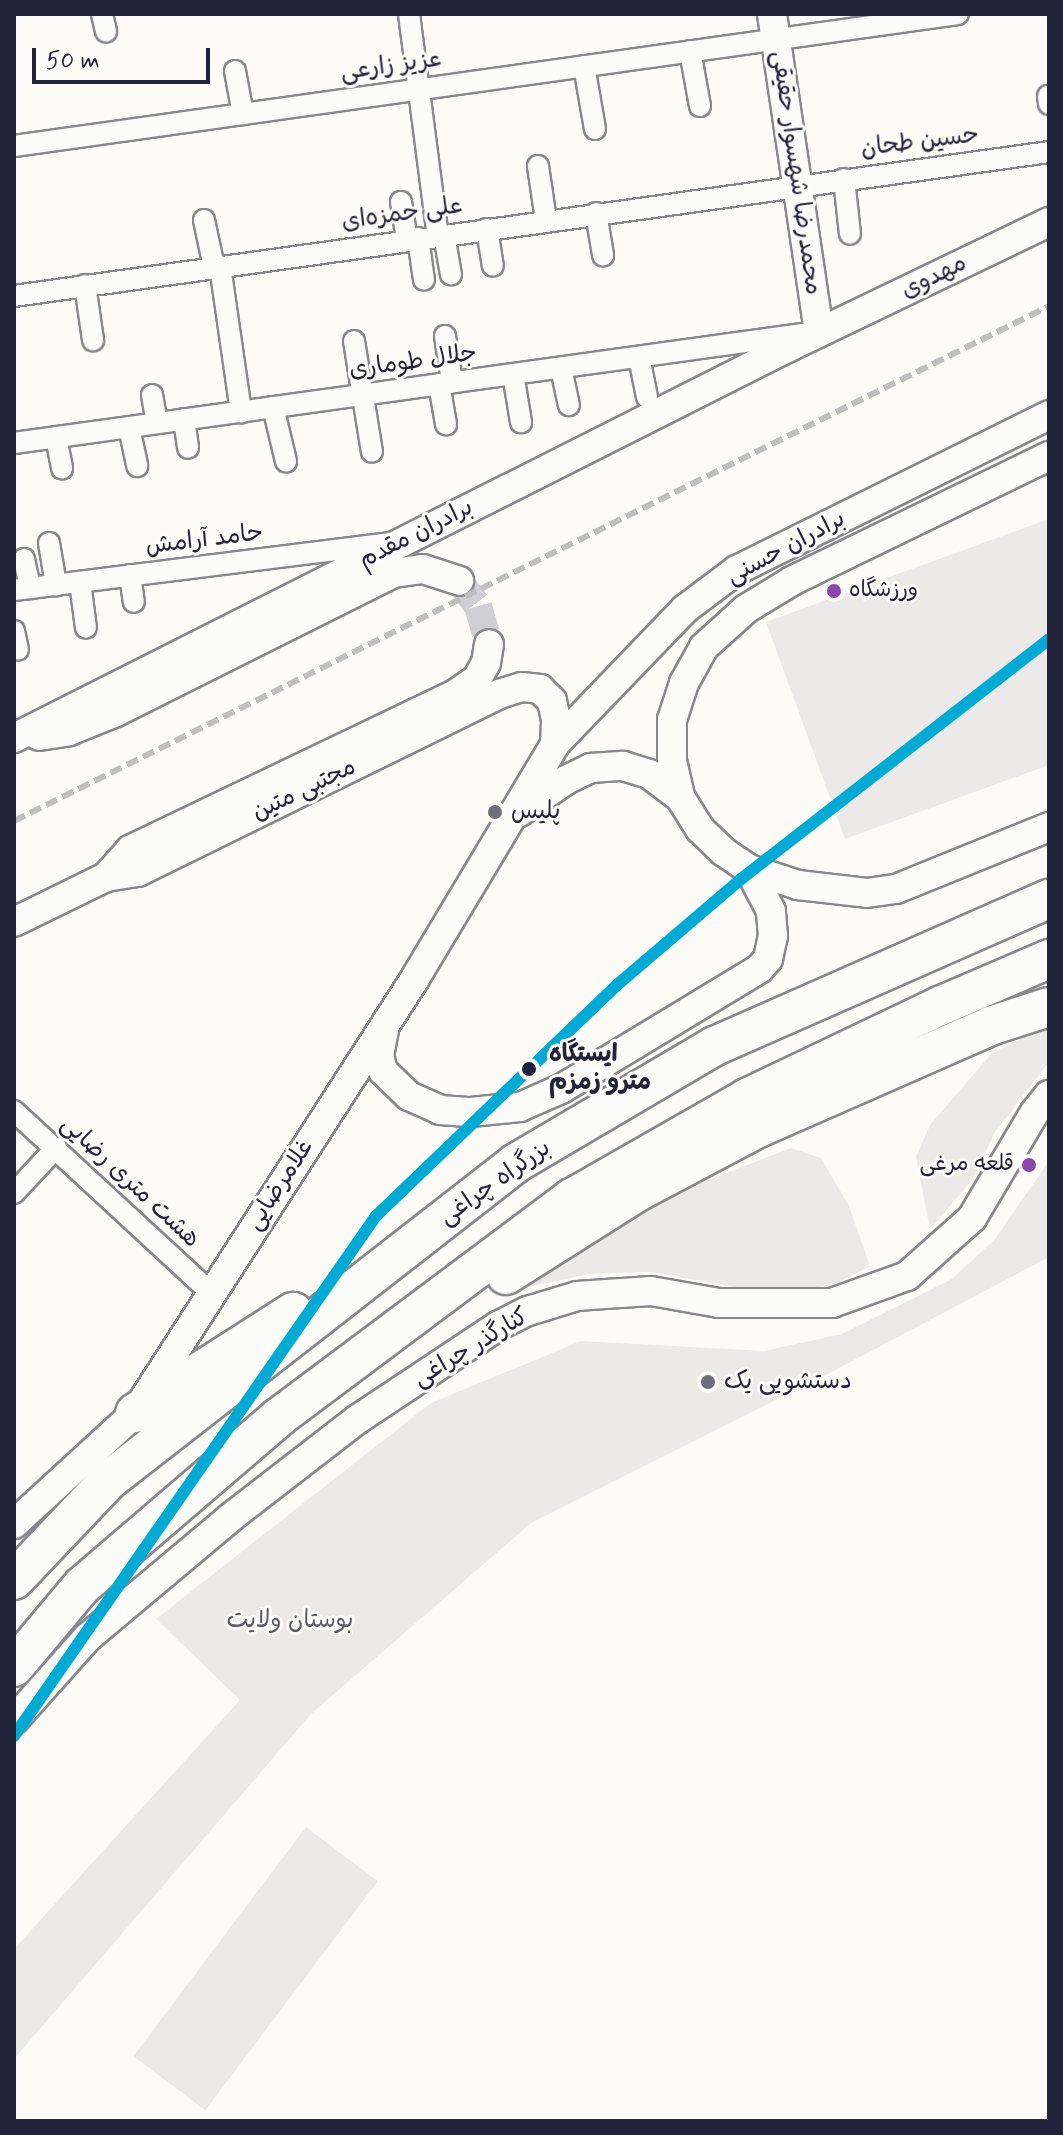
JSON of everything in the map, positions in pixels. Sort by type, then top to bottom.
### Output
[{"type":"highway","name":"بزرگراه چراغی","points":[[14,1580],[109,1480],[516,1163],[715,1046],[1049,899]]},
{"type":"highway","points":[[14,1667],[82,1586],[279,1417],[572,1198],[747,1098],[940,1006],[1049,959]]},
{"type":"highway","points":[[279,1417],[306,1414],[482,1290],[639,1191],[745,1135],[990,1026],[1049,1007]]},
{"type":"highway","points":[[135,1413],[283,1318],[396,1254]]},
{"type":"main road","name":"محمدرضا شهسوار حقیقی","points":[[774,26],[819,332]]},
{"type":"main road","name":"مهدوی","points":[[819,332],[1049,222]]},
{"type":"main road","name":"برادران مقدم","points":[[14,740],[401,541],[819,332]]},
{"type":"main road","name":"برادران حسنی","points":[[511,818],[555,744],[685,609],[737,570],[1049,415]]},
{"type":"main road","name":"برادران حسنی","points":[[680,797],[672,761],[672,720],[684,683],[704,647],[746,609],[792,581],[1049,456]]},
{"type":"main road","points":[[14,740],[69,731],[116,712],[394,573],[423,569],[459,581]]},
{"type":"main road","points":[[106,877],[130,850],[457,693],[477,679],[486,663],[489,644]]},
{"type":"main road","name":"مجتبی متین","points":[[14,922],[106,877],[138,872],[471,707],[522,687],[540,689],[552,701],[556,720],[555,744]]},
{"type":"main road","points":[[511,818],[566,780],[591,768],[623,766],[649,774],[680,797],[700,829],[724,852],[749,869],[798,885],[867,893],[896,889],[1049,827]]},
{"type":"main road","name":"غلامرضایی","points":[[14,1524],[135,1413],[385,1024],[511,818]]},
{"type":"main road","points":[[385,1024],[379,1055],[383,1071],[409,1096],[440,1110],[471,1112],[520,1107],[561,1089],[759,969],[768,959],[773,936],[771,911],[749,869]]},
{"type":"main road","name":"کنارگذر چراغی","points":[[14,1720],[87,1638],[231,1517],[358,1419],[498,1326],[528,1311],[577,1296],[651,1291],[719,1303],[778,1306],[832,1303],[895,1281],[931,1256],[972,1218],[1035,1112],[1049,1095]]},
{"type":"street","points":[[409,14],[419,89],[427,237],[424,280]]},
{"type":"street","name":"عزیز زارعی","points":[[14,146],[690,51],[774,26],[958,14]]},
{"type":"street","points":[[690,51],[700,106]]},
{"type":"street","points":[[584,66],[595,129]]},
{"type":"street","points":[[235,71],[243,114]]},
{"type":"street","name":"حسین طحان","points":[[798,185],[1049,152]]},
{"type":"street","points":[[538,166],[546,220]]},
{"type":"street","points":[[844,179],[850,234]]},
{"type":"street","name":"علی حمزه‌ای","points":[[14,296],[798,185]]},
{"type":"street","points":[[401,202],[451,274]]},
{"type":"street","points":[[596,213],[603,255]]},
{"type":"street","points":[[204,220],[217,267],[241,412]]},
{"type":"street","points":[[487,229],[493,266]]},
{"type":"street","points":[[85,285],[93,340]]},
{"type":"street","name":"جلال طوماری","points":[[14,443],[819,332]]},
{"type":"street","points":[[445,336],[446,424]]},
{"type":"street","points":[[354,341],[372,452]]},
{"type":"street","points":[[639,357],[647,397]]},
{"type":"street","points":[[561,368],[569,405]]},
{"type":"street","points":[[513,374],[521,422]]},
{"type":"street","points":[[152,395],[157,423]]},
{"type":"street","points":[[273,407],[286,461]]},
{"type":"street","points":[[184,419],[188,448]]},
{"type":"street","points":[[129,427],[137,466]]},
{"type":"street","points":[[56,437],[62,468]]},
{"type":"street","name":"حامد آرامش","points":[[22,589],[401,541]]},
{"type":"street","points":[[49,543],[56,585]]},
{"type":"street","points":[[22,589],[24,559]]},
{"type":"street","points":[[130,575],[134,602]]},
{"type":"street","points":[[80,582],[86,628]]},
{"type":"street","name":"هشت متری رضایی","points":[[14,1111],[210,1292]]},
{"type":"street","points":[[14,1193],[56,1148]]},
{"type":"green space","points":[[1049,519],[1049,765],[845,839],[766,622]]},
{"type":"green space","points":[[1049,1025],[1049,1062],[995,1132],[973,1179],[930,1229],[916,1157],[930,1125],[992,1053]]},
{"type":"green space","points":[[791,1148],[821,1158],[849,1206],[870,1266],[835,1284],[796,1291],[747,1289],[650,1272],[589,1274],[519,1289],[651,1202]]},
{"type":"green space","name":"بوستان ولایت","points":[[1049,1161],[1049,1257],[822,1377],[531,1523],[311,1714],[14,2059],[14,1949],[240,1700],[156,1619],[431,1403],[581,1341],[764,1351],[842,1334],[952,1279],[995,1239]]},
{"type":"green space","points":[[306,1827],[378,1881],[205,2110],[133,2056]]},
{"type":"tunnel","points":[[459,581],[478,606],[489,644]]},
{"type":"railway","points":[[14,821],[1049,306]]},
{"type":"transit line","points":[[14,1736],[376,1216],[617,985],[741,879],[1049,639]]},
{"type":"place","name":"ورزشگاه","points":[[834,591]]},
{"type":"place","name":"پلیس","points":[[495,812]]},
{"type":"place","name":"ایستگاه مترو زمزم","points":[[529,1069]]},
{"type":"place","name":"قلعه مرغی","points":[[1029,1165]]},
{"type":"place","name":"دستشویی یک","points":[[708,1382]]}]
